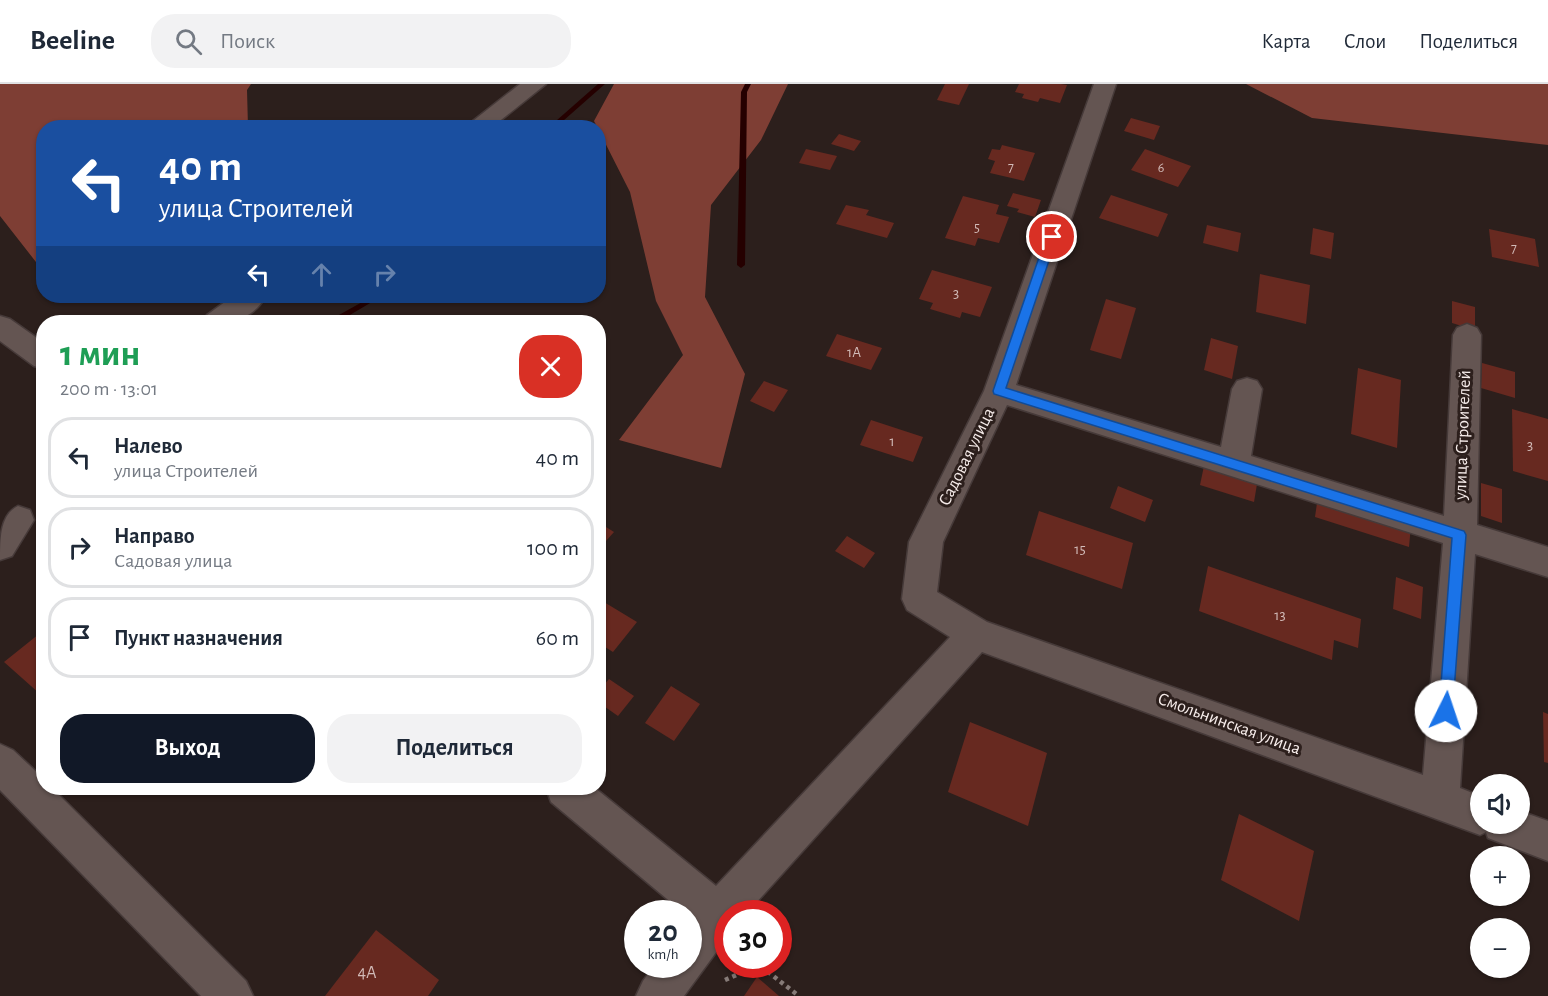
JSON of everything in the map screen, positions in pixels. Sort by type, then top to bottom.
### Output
[{"type":"street","points":[[486,120],[535,84]]},
{"type":"street","name":"Садовая улица","points":[[976,634],[919,598],[926,542],[999,391],[1105,84]]},
{"type":"street","points":[[226,315],[243,303]]},
{"type":"street","points":[[0,326],[36,352]]},
{"type":"street","name":"улица Строителей","points":[[1440,800],[1460,535],[1467,335]]},
{"type":"street","points":[[1234,464],[1247,389]]},
{"type":"street","points":[[999,391],[1548,562]]},
{"type":"street","points":[[0,546],[18,520]]},
{"type":"street","points":[[731,900],[976,634]]},
{"type":"street","name":"Смольнинская улица","points":[[976,634],[1470,811]]},
{"type":"street","points":[[0,763],[231,996]]},
{"type":"street","points":[[574,795],[714,911]]},
{"type":"street","points":[[1528,834],[1548,842]]},
{"type":"street","points":[[702,936],[714,919]]},
{"type":"street","points":[[658,996],[671,978]]},
{"type":"path","points":[[725,980],[759,965],[799,996]]},
{"type":"shaded area","points":[[0,84],[251,84],[247,90],[248,120],[36,120],[36,262],[0,216]]},
{"type":"shaded area","points":[[614,84],[788,84],[761,140],[711,205],[705,297],[745,374],[721,468],[619,440],[683,355],[656,301],[630,192],[606,145],[606,120],[595,120]]},
{"type":"shaded area","points":[[1246,84],[1548,84],[1548,145],[1312,118]]},
{"type":"building","points":[[945,84],[969,84],[959,105],[937,100]]},
{"type":"building","points":[[1019,84],[1067,85],[1060,103],[1040,98],[1038,102],[1022,98],[1024,94],[1015,92]]},
{"type":"building","points":[[1131,118],[1160,126],[1154,140],[1124,131]]},
{"type":"building","points":[[839,134],[861,141],[854,151],[831,144]]},
{"type":"building","points":[[1002,145],[1035,153],[1024,181],[990,173],[995,161],[988,159],[992,149],[1000,150]]},
{"type":"building","points":[[806,149],[837,156],[830,170],[799,163]]},
{"type":"building","points":[[1145,149],[1191,166],[1178,187],[1131,170]]},
{"type":"building","points":[[1013,193],[1041,200],[1035,217],[1017,212],[1019,209],[1007,206]]},
{"type":"building","points":[[1111,195],[1168,214],[1158,237],[1099,218]]},
{"type":"building","points":[[963,196],[999,205],[996,214],[1009,217],[999,243],[978,238],[975,246],[945,238]]},
{"type":"building","points":[[846,205],[869,210],[866,215],[894,223],[887,238],[836,224]]},
{"type":"building","points":[[1207,225],[1241,233],[1238,252],[1203,243]]},
{"type":"building","points":[[1313,228],[1334,233],[1331,259],[1310,254]]},
{"type":"building","points":[[1489,229],[1535,239],[1539,267],[1492,257]]},
{"type":"building","points":[[932,270],[992,287],[980,317],[962,312],[960,318],[930,309],[933,303],[919,299]]},
{"type":"building","points":[[1260,274],[1310,285],[1306,324],[1256,312]]},
{"type":"building","points":[[1106,299],[1136,308],[1121,359],[1090,350]]},
{"type":"building","points":[[1452,301],[1475,307],[1475,330],[1452,323]]},
{"type":"building","points":[[837,334],[882,348],[871,370],[826,356]]},
{"type":"building","points":[[1211,338],[1238,346],[1232,379],[1204,370]]},
{"type":"building","points":[[1482,363],[1515,372],[1515,398],[1481,388]]},
{"type":"building","points":[[1358,368],[1401,380],[1397,448],[1351,434]]},
{"type":"building","points":[[764,381],[788,390],[774,412],[750,401]]},
{"type":"building","points":[[1512,409],[1548,419],[1548,481],[1513,471]]},
{"type":"building","points":[[871,420],[923,437],[913,462],[860,445]]},
{"type":"building","points":[[1205,461],[1258,478],[1254,502],[1200,485]]},
{"type":"building","points":[[1481,483],[1502,489],[1502,523],[1481,516]]},
{"type":"building","points":[[1118,486],[1153,500],[1145,522],[1110,508]]},
{"type":"building","points":[[1318,496],[1411,525],[1409,547],[1315,517]]},
{"type":"building","points":[[1039,511],[1133,543],[1122,589],[1026,555]]},
{"type":"building","points":[[606,527],[614,532],[606,541]]},
{"type":"building","points":[[847,536],[875,553],[864,568],[835,551]]},
{"type":"building","points":[[1208,566],[1361,619],[1358,648],[1334,640],[1332,660],[1199,611]]},
{"type":"building","points":[[1396,577],[1423,587],[1421,619],[1393,609]]},
{"type":"building","points":[[606,603],[637,622],[613,652],[606,648]]},
{"type":"building","points":[[36,636],[36,690],[4,662]]},
{"type":"building","points":[[609,679],[634,696],[618,716],[606,708],[606,683]]},
{"type":"building","points":[[671,686],[700,704],[674,741],[645,723]]},
{"type":"building","points":[[1543,712],[1548,714],[1548,763],[1544,762]]},
{"type":"building","points":[[970,722],[1047,753],[1028,826],[948,792]]},
{"type":"building","points":[[1239,814],[1314,851],[1299,921],[1221,880]]},
{"type":"building","points":[[376,930],[439,980],[428,996],[325,996]]},
{"type":"building","points":[[758,978],[779,996],[744,996]]},
{"type":"waterway","points":[[560,120],[602,84]]},
{"type":"waterway","points":[[741,265],[744,92],[748,84]]},
{"type":"waterway","points":[[345,315],[366,303]]},
{"type":"route","points":[[1052,237],[999,391],[1460,535],[1446,711]]}]
